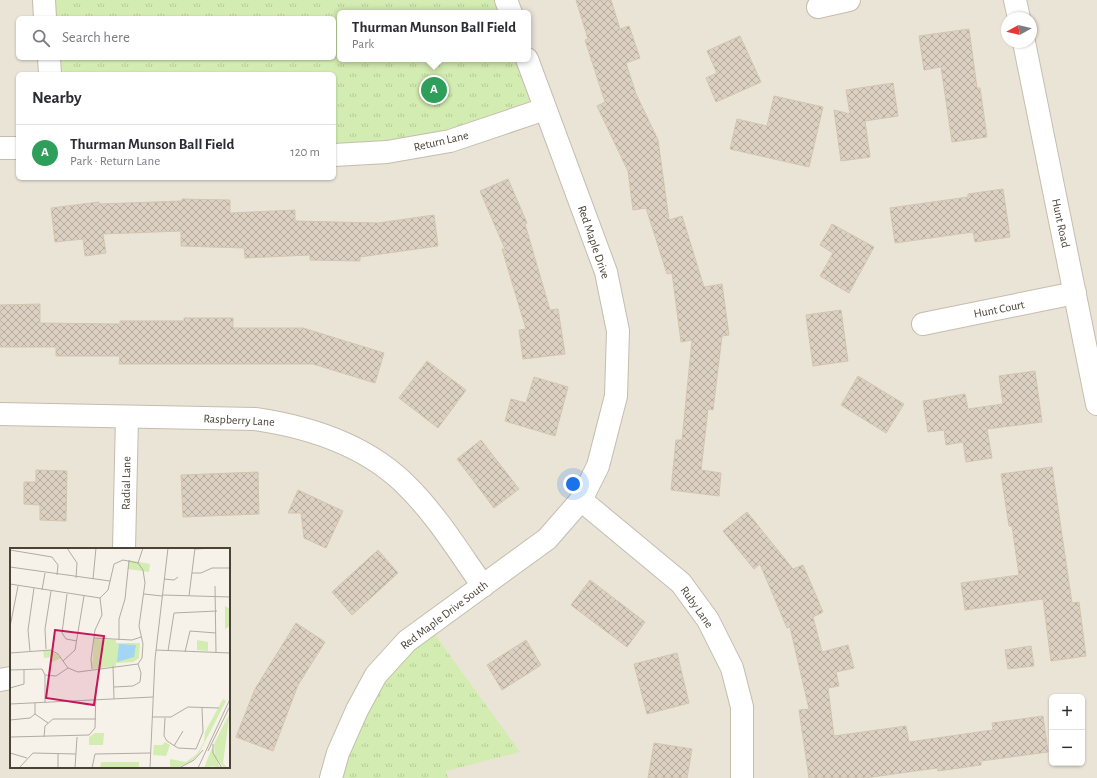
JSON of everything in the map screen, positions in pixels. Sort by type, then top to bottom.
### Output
[{"type":"street","points":[[44,0],[45,16]]},
{"type":"street","points":[[506,0],[509,10]]},
{"type":"street","points":[[818,7],[849,0]]},
{"type":"street","points":[[1015,0],[1018,12]]},
{"type":"street","name":"Hunt Road","points":[[1025,48],[1097,404]]},
{"type":"street","points":[[49,60],[50,72]]},
{"type":"street","name":"Red Maple Drive","points":[[528,62],[606,272],[618,331],[616,396],[598,466],[581,500]]},
{"type":"street","name":"Return Lane","points":[[336,154],[387,152],[450,141],[545,109]]},
{"type":"street","points":[[0,148],[16,148]]},
{"type":"street","name":"Hunt Court","points":[[923,324],[1075,293]]},
{"type":"street","name":"Raspberry Lane","points":[[0,414],[255,419],[286,424],[334,439],[373,459],[407,486],[436,519],[483,586]]},
{"type":"street","name":"Radial Lane","points":[[124,548],[127,416]]},
{"type":"street","name":"Red Maple Drive South","points":[[331,778],[338,753],[357,710],[376,675],[407,641],[547,539],[581,500]]},
{"type":"street","name":"Ruby Lane","points":[[581,500],[681,584],[708,620],[732,668],[742,707],[742,778]]},
{"type":"street","points":[[0,680],[10,678]]},
{"type":"shaded area","points":[[0,0],[1097,0],[1097,778],[0,778]]},
{"type":"green space","points":[[47,0],[501,0],[505,10],[337,10],[337,62],[523,62],[539,106],[448,137],[336,149],[336,72],[54,72],[53,60],[336,60],[336,16],[49,16]]},
{"type":"green space","points":[[430,628],[520,752],[446,771],[448,778],[335,778],[355,719],[411,643]]},
{"type":"building","points":[[576,0],[611,0],[620,29],[629,26],[640,58],[626,63],[636,94],[658,140],[669,220],[682,216],[704,287],[722,284],[729,335],[722,336],[713,410],[708,409],[701,470],[721,473],[719,496],[671,490],[676,440],[682,440],[692,340],[681,342],[672,273],[667,274],[646,208],[633,210],[628,171],[597,106],[605,102],[585,40],[588,39]]},
{"type":"building","points":[[969,29],[977,88],[980,88],[987,137],[952,142],[941,67],[924,70],[919,36]]},
{"type":"building","points":[[740,36],[761,82],[716,102],[706,78],[717,73],[707,51]]},
{"type":"building","points":[[893,83],[898,116],[865,121],[870,157],[841,161],[834,110],[850,114],[846,90]]},
{"type":"building","points":[[774,96],[823,107],[809,167],[730,149],[737,119],[767,126]]},
{"type":"building","points":[[508,179],[527,223],[525,224],[550,310],[558,309],[565,354],[523,359],[519,330],[526,329],[502,249],[505,249],[480,191]]},
{"type":"building","points":[[1003,189],[1010,237],[975,242],[973,232],[895,243],[890,208],[968,197],[968,194]]},
{"type":"building","points":[[182,199],[230,200],[230,213],[295,210],[295,221],[378,223],[434,215],[438,246],[360,257],[360,261],[310,260],[310,255],[245,258],[244,248],[181,246],[181,231],[103,234],[106,253],[85,256],[83,239],[55,242],[51,208],[99,202],[99,204],[182,201]]},
{"type":"building","points":[[832,224],[874,247],[849,293],[820,276],[833,253],[820,245]]},
{"type":"building","points":[[40,304],[40,323],[120,324],[120,321],[184,321],[184,318],[233,318],[233,328],[303,328],[384,353],[375,383],[313,364],[119,364],[120,356],[56,356],[56,347],[0,347],[0,305]]},
{"type":"building","points":[[841,310],[848,361],[813,366],[806,315]]},
{"type":"building","points":[[427,361],[466,390],[438,428],[399,398]]},
{"type":"building","points":[[1035,371],[1042,422],[987,429],[992,458],[966,462],[963,442],[946,445],[944,430],[928,432],[923,401],[965,394],[968,409],[1003,404],[999,376]]},
{"type":"building","points":[[858,376],[904,404],[886,433],[841,405]]},
{"type":"building","points":[[534,377],[568,387],[555,436],[505,421],[511,399],[526,403]]},
{"type":"building","points":[[481,440],[519,489],[494,508],[457,459]]},
{"type":"building","points":[[1052,467],[1072,603],[1079,602],[1086,656],[1051,661],[1043,599],[965,610],[961,583],[1019,575],[1012,526],[1009,526],[1001,474]]},
{"type":"building","points":[[36,470],[67,471],[66,521],[40,520],[40,505],[24,504],[24,482],[36,482]]},
{"type":"building","points":[[258,472],[259,514],[183,517],[181,475]]},
{"type":"building","points":[[298,490],[343,511],[326,548],[304,538],[301,513],[288,513]]},
{"type":"building","points":[[747,512],[793,569],[803,565],[823,612],[813,617],[822,652],[848,645],[854,668],[836,672],[839,686],[828,688],[834,736],[906,726],[909,742],[993,730],[992,723],[1043,716],[1048,752],[981,761],[981,765],[938,771],[937,768],[865,778],[809,778],[799,710],[809,709],[790,627],[787,628],[760,564],[754,569],[723,531]]},
{"type":"building","points":[[378,550],[398,573],[352,615],[332,592]]},
{"type":"building","points":[[590,580],[645,622],[627,647],[571,605]]},
{"type":"building","points":[[296,623],[325,642],[298,685],[273,751],[236,737],[255,689]]},
{"type":"building","points":[[526,640],[541,665],[502,690],[487,665]]},
{"type":"building","points":[[1031,646],[1034,666],[1008,669],[1005,650]]},
{"type":"building","points":[[677,653],[689,703],[647,714],[634,664]]},
{"type":"building","points":[[654,743],[692,749],[687,778],[648,778]]},
{"type":"place","name":"Thurman Munson Ball Field","points":[[434,90]]}]
